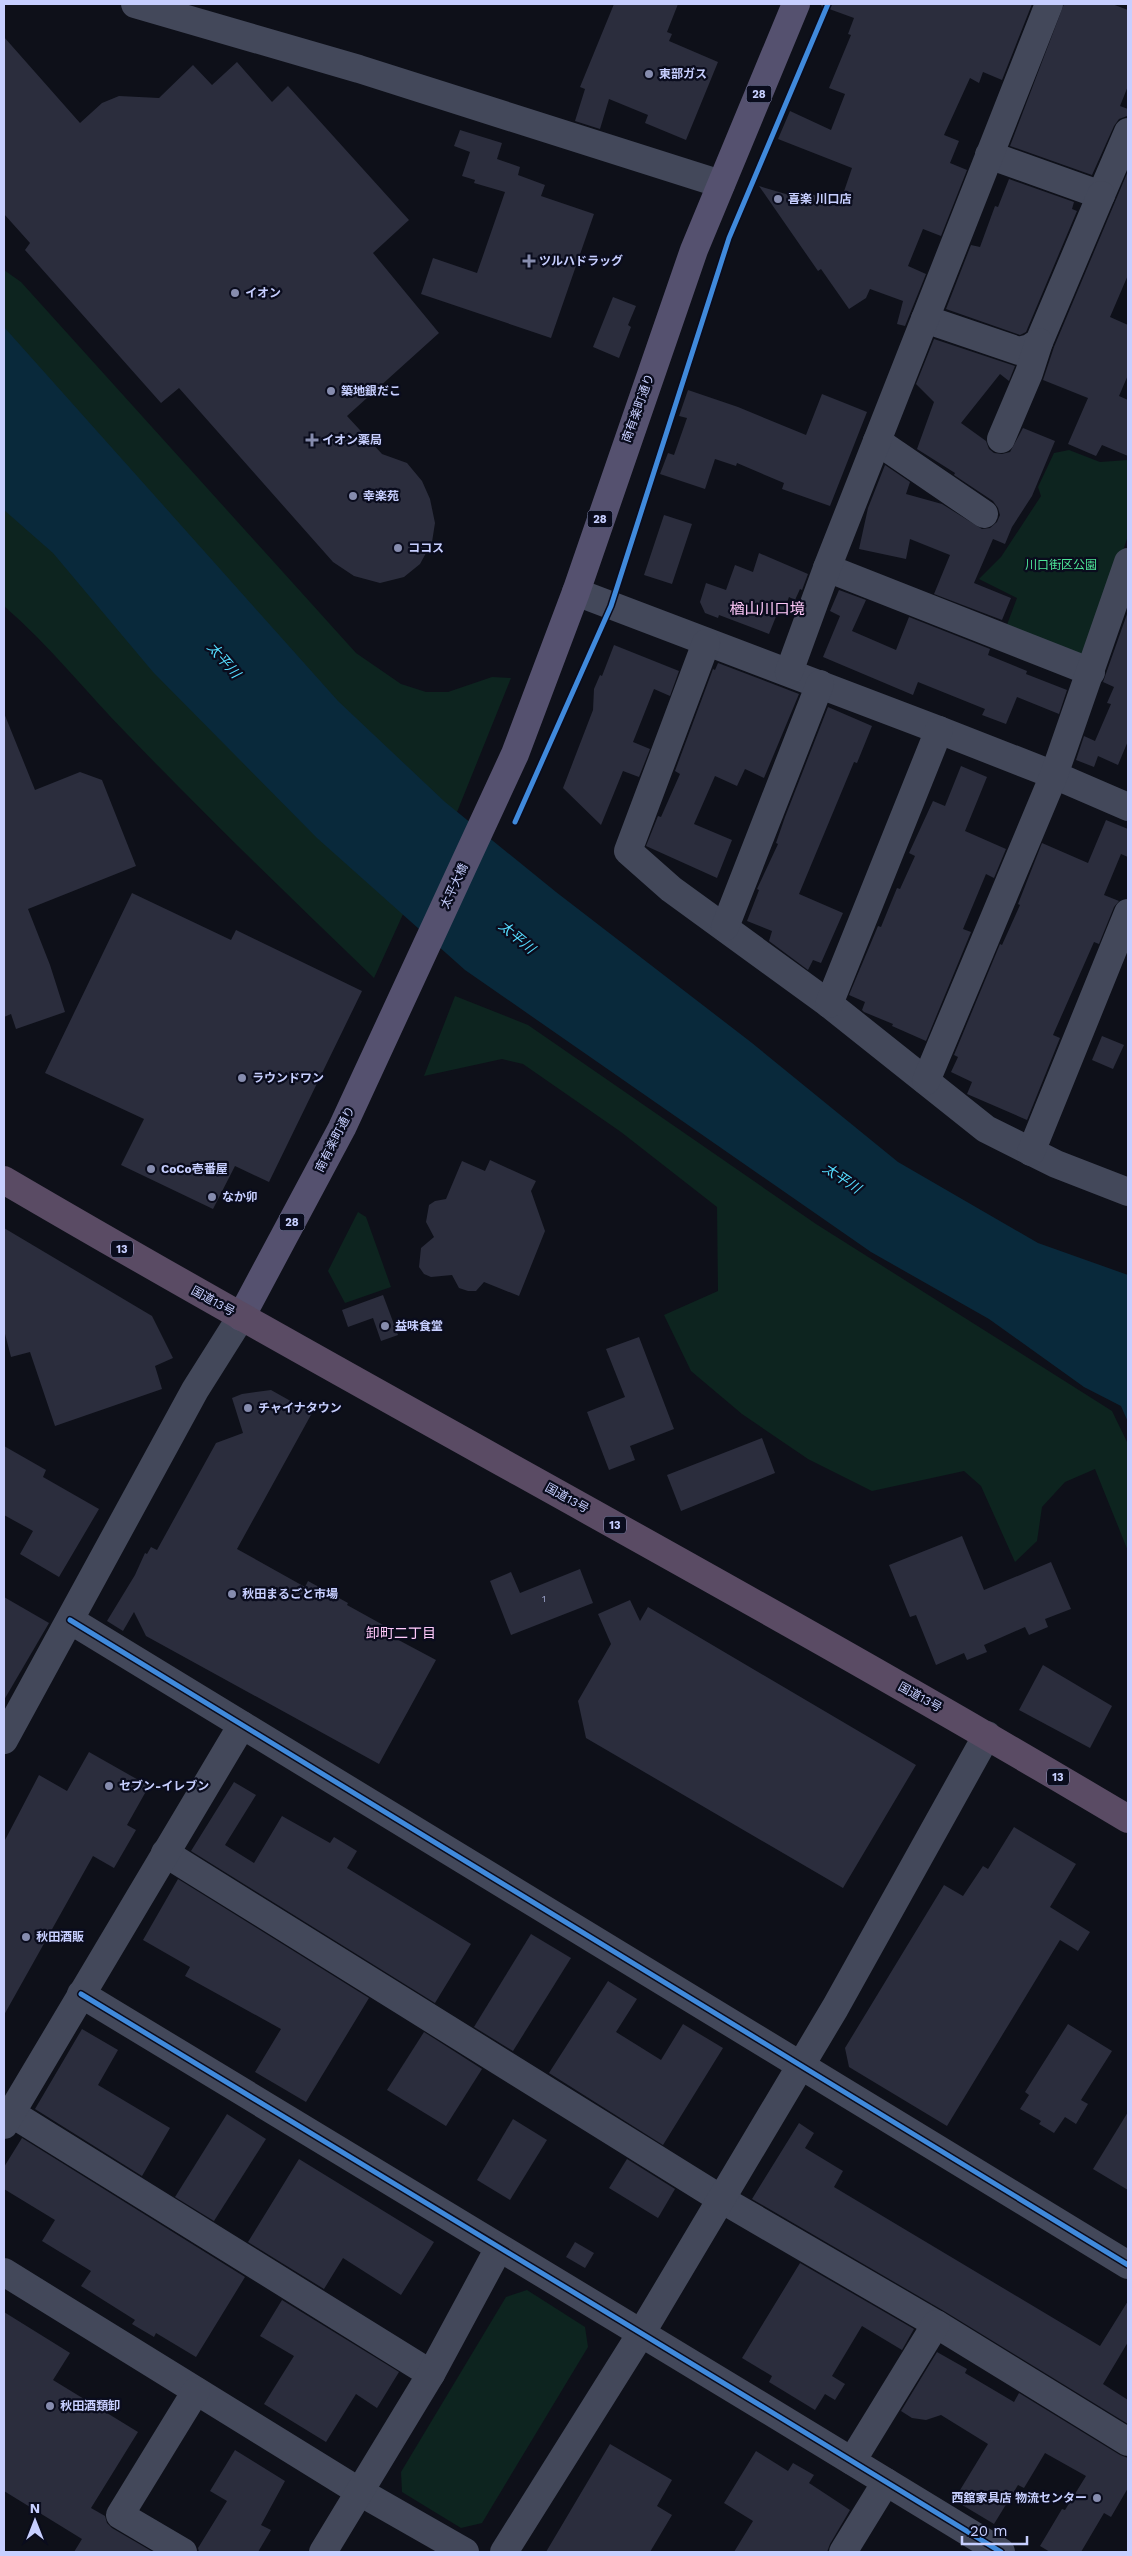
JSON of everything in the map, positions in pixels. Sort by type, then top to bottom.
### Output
[{"type":"highway","name":"国道13号","points":[[4,1180],[241,1317],[987,1735],[1128,1819]]},
{"type":"main road","name":"南有楽町通り","points":[[487,814],[515,754],[576,592],[694,250],[796,4]]},
{"type":"main road","name":"太平大橋","points":[[421,957],[487,814]]},
{"type":"main road","name":"南有楽町通り","points":[[241,1317],[342,1128],[421,957]]},
{"type":"street","points":[[135,4],[359,69],[721,184]]},
{"type":"street","points":[[789,672],[827,568],[1049,4]]},
{"type":"street","points":[[1001,438],[1029,373],[1039,342],[1128,132]]},
{"type":"street","points":[[989,155],[1101,195]]},
{"type":"street","points":[[925,319],[1019,350],[1030,348],[1039,342]]},
{"type":"street","points":[[877,441],[984,514]]},
{"type":"street","points":[[926,1081],[1054,775],[1128,562]]},
{"type":"street","points":[[827,568],[1091,672]]},
{"type":"street","points":[[576,592],[939,730],[1054,775],[1128,807]]},
{"type":"street","points":[[706,643],[628,851],[671,889],[829,1004],[986,1129],[1031,1152],[1128,1192]]},
{"type":"street","points":[[725,927],[820,684]]},
{"type":"street","points":[[829,1004],[939,730]]},
{"type":"street","points":[[1031,1152],[1128,913]]},
{"type":"street","points":[[4,1740],[195,1390],[241,1317]]},
{"type":"street","points":[[70,1620],[1128,2265]]},
{"type":"street","points":[[242,1725],[7,2119],[431,2374]]},
{"type":"street","points":[[504,2552],[642,2332],[835,2008],[987,1735]]},
{"type":"street","points":[[165,1853],[721,2199],[936,2324],[1128,2442]]},
{"type":"street","points":[[81,1994],[499,2248],[642,2332],[1001,2552]]},
{"type":"street","points":[[323,2552],[431,2374],[499,2248]]},
{"type":"street","points":[[4,2272],[360,2492],[465,2552]]},
{"type":"street","points":[[852,2461],[936,2324]]},
{"type":"street","points":[[183,2552],[120,2515],[196,2391]]},
{"type":"street","points":[[843,2552],[886,2482]]},
{"type":"green space","points":[[4,270],[21,282],[356,653],[401,684],[426,692],[448,692],[492,677],[511,678],[453,822],[254,626],[4,337]]},
{"type":"green space","name":"川口街区公園","points":[[1069,450],[1100,462],[1128,460],[1128,536],[1088,652],[1071,657],[1005,630],[1017,598],[979,579],[1001,557],[1041,496],[1038,487],[1054,453]]},
{"type":"green space","points":[[4,498],[404,912],[374,978],[189,797],[112,719],[21,621],[4,606]]},
{"type":"green space","points":[[455,996],[528,1025],[816,1224],[1112,1411],[1128,1444],[1128,1551],[1095,1469],[1065,1482],[1042,1507],[1037,1541],[1015,1562],[981,1486],[964,1471],[872,1491],[808,1459],[742,1414],[691,1371],[664,1315],[718,1291],[717,1207],[621,1132],[523,1064],[502,1059],[424,1076]]},
{"type":"green space","points":[[358,1212],[366,1217],[391,1287],[345,1303],[328,1271]]},
{"type":"green space","points":[[527,2290],[585,2327],[588,2347],[482,2523],[461,2528],[402,2492],[401,2472],[506,2297]]},
{"type":"water","name":"太平川","points":[[4,327],[338,701],[445,802],[556,892],[752,1043],[898,1162],[1038,1243],[1128,1275],[1128,1422],[1121,1406],[1084,1387],[989,1319],[871,1252],[465,970],[317,838],[153,672],[53,553],[4,510]]},
{"type":"building","name":"東部ガス","points":[[614,4],[678,4],[667,32],[672,34],[669,41],[718,62],[686,140],[645,123],[648,115],[609,99],[600,129],[575,121],[585,89],[580,87]]},
{"type":"building","points":[[822,4],[1032,4],[1002,80],[983,72],[979,83],[970,78],[944,135],[959,141],[950,163],[967,170],[941,236],[923,229],[908,266],[926,274],[905,326],[897,324],[903,301],[870,289],[866,298],[849,309],[821,269],[818,271],[759,186],[806,200],[808,193],[840,203],[852,168],[778,139],[790,111],[831,130],[845,94],[829,88],[851,35],[848,34],[854,18],[821,6]]},
{"type":"building","points":[[1064,4],[1112,4],[1128,10],[1128,86],[1120,106],[1128,109],[1128,112],[1127,116],[1119,119],[1114,126],[1092,175],[1010,146]]},
{"type":"building","name":"イオン","points":[[4,37],[80,123],[102,103],[119,96],[159,98],[193,65],[212,85],[237,62],[272,102],[288,86],[409,220],[373,253],[439,333],[347,416],[382,454],[407,463],[422,481],[430,499],[435,523],[432,542],[420,564],[404,577],[380,583],[354,576],[333,562],[179,388],[161,403],[25,250],[30,243],[4,214]]},
{"type":"building","name":"ツルハドラッグ","points":[[460,130],[502,143],[497,159],[520,167],[518,175],[545,185],[541,196],[594,214],[551,338],[421,294],[433,258],[477,273],[505,192],[474,183],[475,180],[462,176],[470,152],[454,146]]},
{"type":"building","points":[[1128,171],[1128,275],[1110,317],[1128,325],[1128,375],[1119,396],[1128,400],[1128,456],[1102,445],[1096,456],[1068,444],[1088,398],[1043,380],[1054,347]]},
{"type":"building","points":[[1009,179],[1074,202],[1072,209],[1077,211],[1026,332],[1020,335],[946,309],[971,245],[980,247],[995,206],[998,207]]},
{"type":"building","points":[[613,297],[636,306],[628,325],[631,327],[619,358],[593,347]]},
{"type":"building","points":[[934,339],[1015,366],[1009,381],[1000,374],[961,423],[986,441],[989,449],[994,453],[1010,452],[1023,428],[1055,441],[1032,496],[1012,527],[1005,544],[993,539],[974,583],[1011,598],[1002,620],[934,594],[950,555],[910,539],[906,559],[859,549],[868,508],[885,465],[910,482],[906,494],[942,504],[982,529],[990,528],[997,522],[1000,515],[993,501],[954,475],[955,473],[917,449],[934,402],[916,384]]},
{"type":"building","points":[[688,390],[738,407],[806,435],[822,394],[867,412],[830,506],[782,489],[784,483],[737,463],[736,466],[715,459],[705,489],[660,474],[668,453],[674,455],[687,418],[679,416]]},
{"type":"building","points":[[664,515],[692,524],[672,584],[644,575]]},
{"type":"building","points":[[759,553],[808,574],[802,590],[800,589],[795,600],[789,597],[784,611],[779,609],[769,634],[719,615],[718,618],[705,613],[700,602],[706,583],[726,590],[735,565],[753,572]]},
{"type":"building","points":[[839,590],[866,600],[852,631],[896,650],[909,617],[990,649],[988,655],[1027,671],[1026,674],[1067,690],[1059,714],[1017,697],[1006,724],[982,715],[985,709],[918,682],[913,695],[823,657],[840,616],[830,611]]},
{"type":"building","points":[[1127,614],[1128,741],[1118,765],[1098,756],[1094,767],[1076,760],[1084,736],[1095,741],[1111,704],[1107,703],[1114,687],[1103,682]]},
{"type":"building","points":[[614,645],[679,671],[670,696],[654,689],[633,742],[650,749],[639,777],[623,771],[601,825],[563,788],[593,710],[594,689],[600,675],[602,676]]},
{"type":"building","points":[[718,663],[799,694],[764,778],[745,769],[737,786],[715,776],[694,824],[732,840],[717,878],[646,846],[658,816],[661,817],[680,774],[675,771],[713,669],[715,670]]},
{"type":"building","points":[[828,707],[872,726],[857,763],[854,762],[799,894],[843,913],[821,963],[813,960],[808,970],[769,941],[772,931],[747,921],[759,890],[757,889],[778,844],[776,843],[785,817]]},
{"type":"building","points":[[4,713],[35,790],[80,772],[102,780],[136,866],[28,909],[50,965],[65,1012],[16,1029],[11,1014],[4,1017]]},
{"type":"building","points":[[961,766],[987,777],[965,831],[1006,849],[994,878],[986,874],[963,929],[971,932],[926,1041],[864,1012],[862,1010],[865,1002],[849,995],[878,926],[881,927],[897,888],[900,889],[915,856],[909,853],[933,801],[945,806]]},
{"type":"building","points":[[1106,820],[1128,829],[1128,857],[1121,854],[1104,895],[1119,901],[1114,907],[1099,944],[1094,942],[1053,1035],[1060,1038],[1027,1120],[967,1094],[972,1082],[951,1072],[958,1057],[954,1055],[1000,944],[1002,945],[1020,905],[1018,904],[1042,843],[1088,863]]},
{"type":"building","name":"ラウンドワン","points":[[132,893],[231,940],[236,930],[362,991],[269,1182],[235,1166],[213,1209],[121,1165],[144,1119],[45,1073]]},
{"type":"building","points":[[1102,1036],[1124,1045],[1113,1069],[1092,1060]]},
{"type":"building","points":[[490,1160],[536,1181],[531,1191],[545,1231],[519,1296],[484,1282],[476,1291],[468,1291],[459,1288],[452,1275],[431,1277],[424,1274],[419,1267],[421,1248],[434,1237],[426,1222],[429,1205],[435,1201],[446,1199],[462,1161],[485,1171]]},
{"type":"building","points":[[4,1228],[152,1316],[173,1358],[155,1366],[162,1389],[55,1426],[30,1352],[11,1357],[4,1330]]},
{"type":"building","points":[[383,1295],[398,1335],[381,1341],[373,1318],[348,1327],[342,1310]]},
{"type":"building","points":[[639,1337],[674,1429],[630,1446],[635,1460],[609,1470],[587,1412],[625,1397],[606,1349]]},
{"type":"building","name":"秋田まるごと市場","points":[[271,1390],[312,1413],[237,1549],[305,1587],[308,1581],[348,1603],[347,1605],[394,1631],[391,1636],[436,1660],[379,1764],[146,1636],[134,1612],[123,1631],[107,1621],[135,1575],[145,1553],[147,1554],[151,1547],[157,1550],[216,1443],[243,1433],[232,1398],[242,1394]]},
{"type":"building","points":[[762,1438],[775,1473],[681,1511],[667,1475]]},
{"type":"building","points":[[4,1446],[46,1470],[43,1477],[99,1509],[59,1577],[20,1554],[33,1531],[4,1515]]},
{"type":"building","points":[[962,1536],[984,1590],[1051,1562],[1071,1609],[1045,1619],[1048,1627],[1029,1635],[1025,1627],[984,1645],[987,1652],[967,1660],[964,1653],[936,1665],[916,1615],[910,1617],[889,1565]]},
{"type":"building","points":[[580,1569],[593,1603],[511,1635],[490,1581],[511,1572],[520,1593]]},
{"type":"building","points":[[4,1597],[49,1623],[4,1700]]},
{"type":"building","points":[[630,1600],[640,1621],[648,1607],[916,1765],[843,1888],[586,1738],[578,1701],[611,1644],[598,1614]]},
{"type":"building","points":[[1043,1665],[1112,1706],[1090,1748],[1019,1710]]},
{"type":"building","points":[[89,1752],[149,1786],[127,1825],[136,1830],[114,1868],[93,1856],[4,2015],[4,1842],[39,1775],[67,1791]]},
{"type":"building","points":[[234,1782],[256,1795],[225,1845],[254,1863],[282,1816],[330,1843],[334,1837],[357,1851],[347,1868],[471,1944],[435,2003],[191,1851]]},
{"type":"building","points":[[1014,1827],[1076,1864],[1050,1907],[1090,1932],[1078,1951],[1060,1940],[947,2126],[849,2067],[845,2048],[944,1885],[963,1896],[983,1866],[988,1869]]},
{"type":"building","points":[[178,1879],[369,1998],[306,2102],[255,2072],[281,2029],[185,1976],[190,1967],[143,1940]]},
{"type":"building","points":[[531,1934],[571,1958],[513,2051],[474,2027]]},
{"type":"building","points":[[608,1981],[637,1999],[616,2032],[661,2060],[683,2024],[723,2048],[663,2145],[549,2073]]},
{"type":"building","points":[[1068,2024],[1112,2051],[1081,2100],[1088,2104],[1076,2124],[1065,2117],[1054,2133],[1039,2124],[1041,2121],[1020,2109],[1029,2095],[1025,2092]]},
{"type":"building","points":[[82,2029],[118,2050],[98,2085],[170,2128],[142,2176],[35,2109]]},
{"type":"building","points":[[424,2032],[482,2069],[446,2126],[387,2090]]},
{"type":"building","points":[[1128,2112],[1128,2190],[1093,2169]]},
{"type":"building","points":[[227,2114],[266,2139],[214,2221],[175,2197]]},
{"type":"building","points":[[513,2119],[547,2140],[510,2200],[477,2180]]},
{"type":"building","points":[[799,2123],[814,2133],[805,2148],[843,2171],[834,2187],[1100,2346],[1128,2301],[1128,2342],[1103,2384],[1128,2400],[1128,2424],[944,2311],[752,2199]]},
{"type":"building","points":[[22,2138],[245,2277],[196,2357],[156,2333],[154,2337],[132,2324],[135,2320],[81,2286],[91,2271],[42,2241],[55,2220],[4,2189],[4,2167]]},
{"type":"building","points":[[299,2159],[434,2242],[401,2295],[343,2258],[324,2289],[248,2242]]},
{"type":"building","points":[[627,2159],[675,2189],[658,2218],[609,2188]]},
{"type":"building","points":[[575,2242],[594,2253],[585,2268],[566,2257]]},
{"type":"building","points":[[800,2263],[914,2329],[902,2350],[862,2326],[832,2376],[845,2384],[835,2400],[825,2394],[815,2410],[769,2382],[772,2376],[742,2358]]},
{"type":"building","points":[[282,2300],[399,2372],[377,2408],[356,2394],[326,2442],[264,2404],[294,2356],[260,2336]]},
{"type":"building","name":"秋田酒類卸","points":[[4,2312],[70,2353],[53,2380],[138,2432],[91,2508],[105,2516],[107,2523],[112,2528],[153,2552],[74,2552],[82,2539],[4,2491]]},
{"type":"building","points":[[937,2352],[967,2369],[965,2373],[1014,2402],[1019,2393],[1120,2455],[1128,2458],[1128,2488],[1111,2517],[1104,2513],[1081,2552],[1050,2552],[1040,2546],[1062,2509],[1065,2510],[1086,2476],[1045,2453],[1024,2488],[1018,2485],[994,2524],[954,2500],[988,2444],[941,2415],[926,2420],[912,2418],[901,2411]]},
{"type":"building","points":[[610,2444],[672,2480],[657,2506],[672,2515],[650,2552],[546,2552]]},
{"type":"building","points":[[235,2450],[285,2481],[261,2525],[271,2530],[258,2552],[199,2552],[198,2548],[227,2501],[210,2491]]},
{"type":"building","points":[[756,2451],[788,2471],[793,2463],[814,2475],[809,2483],[850,2510],[827,2552],[734,2552],[753,2521],[724,2503]]},
{"type":"cycle path","points":[[515,822],[611,606],[729,238],[828,4]]},
{"type":"cycle path","points":[[70,1620],[1128,2265]]},
{"type":"cycle path","points":[[81,1994],[1001,2552]]},
{"type":"place","name":"東部ガス","points":[[649,74]]},
{"type":"place","name":"喜楽 川口店","points":[[778,199]]},
{"type":"place","name":"ツルハドラッグ","points":[[529,261]]},
{"type":"place","name":"イオン","points":[[235,293]]},
{"type":"place","name":"築地銀だこ","points":[[331,391]]},
{"type":"place","name":"イオン薬局","points":[[312,440]]},
{"type":"place","name":"幸楽苑","points":[[353,496]]},
{"type":"place","name":"ココス","points":[[398,548]]},
{"type":"place","name":"ラウンドワン","points":[[242,1078]]},
{"type":"place","name":"CoCo壱番屋","points":[[151,1169]]},
{"type":"place","name":"なか卯","points":[[212,1197]]},
{"type":"place","name":"益味食堂","points":[[385,1326]]},
{"type":"place","name":"チャイナタウン","points":[[248,1408]]},
{"type":"place","name":"秋田まるごと市場","points":[[232,1594]]},
{"type":"place","name":"セブン-イレブン","points":[[109,1786]]},
{"type":"place","name":"秋田酒販","points":[[26,1937]]},
{"type":"place","name":"秋田酒類卸","points":[[50,2406]]},
{"type":"place","name":"西舘家具店 物流センター","points":[[1097,2498]]},
{"type":"district","name":"楢山川口境","points":[[767,609]]},
{"type":"district","name":"卸町二丁目","points":[[401,1633]]}]
